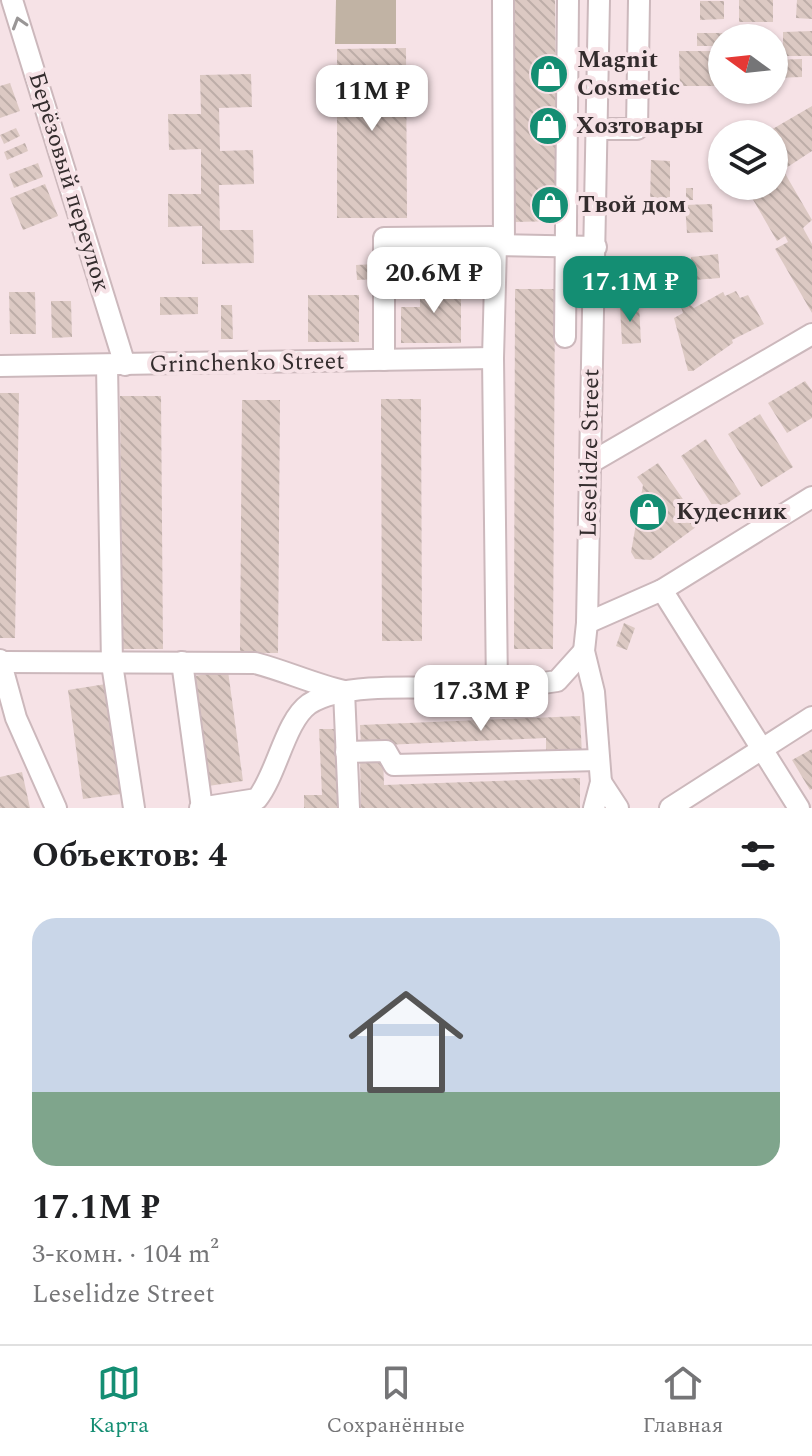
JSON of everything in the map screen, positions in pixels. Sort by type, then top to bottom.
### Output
[{"type":"street","name":"Берёзовый переулок","points":[[12,0],[116,365],[112,664],[134,808]]},
{"type":"street","points":[[497,688],[493,358],[500,245],[503,0]]},
{"type":"street","points":[[565,337],[568,0]]},
{"type":"street","name":"Leselidze Street","points":[[594,808],[601,782],[594,692],[584,651],[596,247],[599,0]]},
{"type":"street","points":[[597,129],[637,129],[639,0]]},
{"type":"street","points":[[384,360],[384,238],[492,237],[500,245],[596,247]]},
{"type":"street","points":[[590,463],[812,334]]},
{"type":"street","name":"Grinchenko Street","points":[[0,366],[493,358]]},
{"type":"street","points":[[587,623],[662,590],[812,497]]},
{"type":"street","points":[[662,590],[799,808]]},
{"type":"street","points":[[56,808],[16,718],[1,661],[255,663],[284,671],[300,681],[344,691],[497,688],[557,681],[570,671],[584,651]]},
{"type":"street","points":[[182,662],[201,808],[260,804],[294,723],[308,705],[344,691]]},
{"type":"street","points":[[344,691],[349,808]]},
{"type":"street","points":[[670,808],[812,717]]},
{"type":"street","points":[[0,735],[16,718]]},
{"type":"street","points":[[346,752],[386,751],[394,765],[599,760]]},
{"type":"street","points":[[601,782],[618,808]]},
{"type":"shaded area","points":[[336,0],[396,0],[396,44],[335,44]]},
{"type":"building","points":[[512,0],[555,0],[557,221],[515,222]]},
{"type":"building","points":[[739,0],[773,0],[773,22],[739,22]]},
{"type":"building","points":[[797,0],[812,0],[812,19],[796,18]]},
{"type":"building","points":[[700,1],[724,1],[724,19],[700,20]]},
{"type":"building","points":[[812,31],[812,56],[788,56],[788,32]]},
{"type":"building","points":[[697,33],[708,33],[708,46],[697,46]]},
{"type":"building","points":[[406,48],[407,218],[337,218],[337,49]]},
{"type":"building","points":[[679,51],[708,51],[708,86],[680,86]]},
{"type":"building","points":[[802,59],[802,77],[788,78],[788,60]]},
{"type":"building","points":[[251,74],[252,107],[219,108],[220,151],[253,150],[254,184],[219,185],[220,230],[253,230],[254,263],[202,264],[202,226],[168,227],[168,194],[201,194],[201,149],[169,150],[168,114],[201,114],[200,75]]},
{"type":"building","points":[[10,83],[20,111],[0,118],[0,86]]},
{"type":"building","points":[[812,106],[812,151],[788,167],[788,120]]},
{"type":"building","points":[[16,128],[20,136],[4,144],[0,135]]},
{"type":"building","points":[[25,143],[28,151],[7,160],[4,152]]},
{"type":"building","points":[[651,160],[670,161],[670,204],[650,204]]},
{"type":"building","points":[[38,163],[43,177],[14,188],[9,174]]},
{"type":"building","points":[[788,179],[812,220],[803,228],[812,244],[812,313],[775,249],[788,242],[785,236],[777,241],[753,200],[788,200]]},
{"type":"building","points":[[45,184],[58,216],[23,230],[10,198]]},
{"type":"building","points":[[686,188],[693,188],[693,200],[686,200]]},
{"type":"building","points":[[712,204],[713,232],[687,233],[685,205]]},
{"type":"building","points":[[718,254],[720,278],[694,280],[691,257]]},
{"type":"building","points":[[376,264],[376,279],[357,280],[356,265]]},
{"type":"building","points":[[420,282],[461,282],[461,343],[401,343],[401,307],[420,307]]},
{"type":"building","points":[[515,289],[555,289],[553,649],[514,649]]},
{"type":"building","points":[[736,291],[740,298],[748,295],[764,324],[732,340],[733,343],[693,371],[688,371],[674,318],[683,313],[681,307],[689,304],[694,308],[723,292],[725,296]]},
{"type":"building","points":[[9,292],[35,292],[36,334],[10,334]]},
{"type":"building","points":[[308,295],[359,295],[359,342],[308,342]]},
{"type":"building","points":[[160,297],[198,297],[198,314],[160,315]]},
{"type":"building","points":[[51,301],[71,301],[72,337],[52,338]]},
{"type":"building","points":[[639,304],[641,343],[622,344],[620,305]]},
{"type":"building","points":[[221,305],[232,305],[233,339],[221,339]]},
{"type":"building","points":[[805,381],[812,391],[812,418],[787,433],[768,403]]},
{"type":"building","points":[[0,393],[19,393],[15,638],[0,638]]},
{"type":"building","points":[[120,396],[161,396],[163,649],[122,649]]},
{"type":"building","points":[[381,399],[421,399],[422,641],[382,641]]},
{"type":"building","points":[[242,400],[280,400],[278,653],[240,653]]},
{"type":"building","points":[[760,414],[793,467],[761,487],[728,434]]},
{"type":"building","points":[[706,439],[741,494],[716,511],[681,456]]},
{"type":"building","points":[[658,463],[700,524],[651,560],[635,559],[631,552],[643,485],[637,477]]},
{"type":"building","points":[[624,623],[635,628],[627,650],[616,646]]},
{"type":"building","points":[[228,671],[243,781],[201,787],[187,677]]},
{"type":"building","points":[[106,684],[121,794],[83,799],[68,690]]},
{"type":"building","points":[[580,716],[582,754],[546,756],[546,738],[361,746],[360,725]]},
{"type":"building","points":[[319,729],[336,729],[338,808],[304,808],[304,795],[322,795]]},
{"type":"building","points":[[812,749],[812,789],[810,790],[792,760]]},
{"type":"building","points":[[383,756],[384,785],[580,778],[580,808],[361,808],[360,757]]},
{"type":"building","points":[[22,772],[30,808],[0,808],[0,777]]},
{"type":"place","name":"Magnit Cosmetic","points":[[549,74]]},
{"type":"place","name":"Хозтовары","points":[[548,126]]},
{"type":"place","name":"Твой дом","points":[[550,205]]},
{"type":"place","name":"Кудесник","points":[[648,512]]}]
